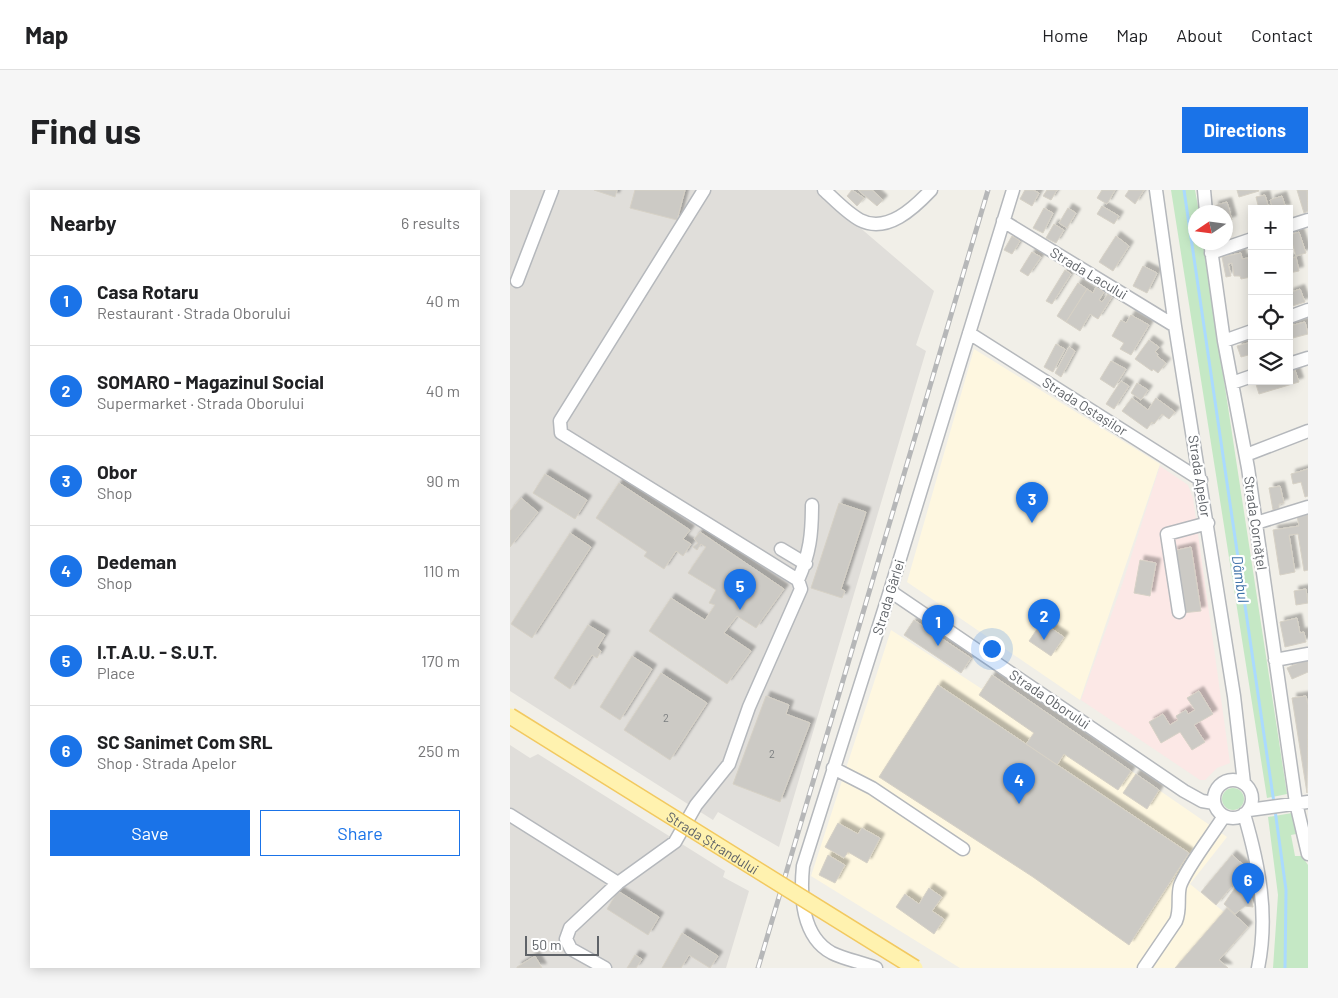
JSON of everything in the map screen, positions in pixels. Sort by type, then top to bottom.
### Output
[{"type":"main road","name":"Strada Ștrandului","points":[[510,716],[915,968]]},
{"type":"street","points":[[517,281],[552,190]]},
{"type":"street","points":[[605,968],[572,949],[566,939],[570,928],[618,883],[675,842],[696,805],[729,764],[749,707],[801,589],[798,580],[561,433],[560,422],[704,190]]},
{"type":"street","points":[[824,190],[861,221],[883,224],[907,212],[931,190]]},
{"type":"street","name":"Strada Gârlei","points":[[876,968],[833,953],[820,945],[804,912],[801,882],[803,866],[890,591],[1013,190]]},
{"type":"street","name":"Strada Apelor","points":[[1156,190],[1175,326],[1208,523],[1243,762],[1244,783]]},
{"type":"street","points":[[1204,190],[1205,205]]},
{"type":"street","points":[[1293,225],[1308,220]]},
{"type":"street","name":"Strada Lacului","points":[[1003,221],[1175,326]]},
{"type":"street","points":[[1233,243],[1248,240]]},
{"type":"street","name":"Strada Cornățel","points":[[1211,250],[1224,341],[1246,455],[1275,660],[1308,854]]},
{"type":"street","points":[[1293,316],[1308,310]]},
{"type":"street","points":[[1224,341],[1248,332]]},
{"type":"street","name":"Strada Ostașilor","points":[[969,333],[1201,480]]},
{"type":"street","points":[[1293,363],[1308,358]]},
{"type":"street","points":[[1232,383],[1248,377]]},
{"type":"street","points":[[1246,455],[1308,430]]},
{"type":"street","points":[[798,580],[806,564],[812,539],[812,505]]},
{"type":"street","points":[[1256,523],[1308,507]]},
{"type":"street","points":[[1179,612],[1168,534],[1208,523]]},
{"type":"street","points":[[781,549],[806,564]]},
{"type":"street","name":"Strada Oborului","points":[[890,591],[1184,791],[1198,799],[1214,803]]},
{"type":"street","points":[[1275,660],[1308,654]]},
{"type":"street","points":[[1243,762],[1215,790],[1214,803],[1238,815],[1250,833],[1263,902],[1263,924],[1258,968]]},
{"type":"street","points":[[834,768],[872,788],[963,849]]},
{"type":"street","points":[[1144,968],[1176,921],[1180,912],[1179,892],[1183,880],[1238,815],[1251,804],[1251,792],[1244,783],[1225,782],[1204,791],[1184,791]]},
{"type":"street","points":[[1238,815],[1263,808],[1298,803]]},
{"type":"street","points":[[510,816],[618,883]]},
{"type":"shaded area","points":[[510,190],[816,190],[934,291],[916,345],[926,351],[779,847],[718,812],[713,820],[510,691]]},
{"type":"shaded area","points":[[974,349],[1160,464],[1080,700],[907,582]]},
{"type":"shaded area","points":[[1160,466],[1188,485],[1193,498],[1230,763],[1217,768],[1205,780],[1200,780],[1081,700],[1123,582]]},
{"type":"shaded area","points":[[891,630],[982,689],[992,675],[1227,837],[1190,884],[1224,912],[1175,968],[960,968],[811,876]]},
{"type":"shaded area","points":[[510,745],[530,758],[538,754],[725,871],[723,877],[749,891],[726,968],[510,968]]},
{"type":"green space","points":[[1171,190],[1195,190],[1198,205],[1188,205],[1188,250],[1204,250],[1287,794],[1267,798]]},
{"type":"green space","points":[[1229,788],[1237,788],[1244,795],[1244,803],[1237,810],[1229,810],[1222,803],[1222,795]]},
{"type":"green space","points":[[1292,813],[1296,834],[1291,835],[1295,856],[1302,856],[1308,865],[1308,968],[1273,968],[1278,895],[1268,817]]},
{"type":"building","points":[[594,190],[617,190],[615,197]]},
{"type":"building","points":[[635,190],[685,190],[677,220],[630,208]]},
{"type":"building","points":[[852,190],[864,198],[857,206],[847,196]]},
{"type":"building","points":[[858,190],[872,190],[883,200],[877,206]]},
{"type":"building","points":[[1025,190],[1033,190],[1039,193],[1032,206],[1020,199]]},
{"type":"building","points":[[1047,190],[1057,190],[1051,200],[1043,196]]},
{"type":"building","points":[[1102,190],[1115,190],[1107,204],[1097,198]]},
{"type":"building","points":[[1129,190],[1144,190],[1135,204],[1125,196]]},
{"type":"building","points":[[1237,190],[1258,190],[1259,191],[1239,197]]},
{"type":"building","points":[[1297,190],[1307,190],[1308,211],[1304,213]]},
{"type":"building","points":[[1265,195],[1268,205],[1258,205],[1256,197]]},
{"type":"building","points":[[1282,196],[1285,205],[1272,205],[1270,200]]},
{"type":"building","points":[[1227,202],[1228,205],[1217,205]]},
{"type":"building","points":[[1102,206],[1119,216],[1114,224],[1097,214]]},
{"type":"building","points":[[1044,208],[1053,213],[1043,233],[1033,228]]},
{"type":"building","points":[[1068,208],[1076,213],[1067,228],[1059,223]]},
{"type":"building","points":[[1054,224],[1064,230],[1056,243],[1046,238]]},
{"type":"building","points":[[1299,232],[1306,253],[1296,256],[1293,246],[1293,234]]},
{"type":"building","points":[[1012,236],[1020,241],[1012,254],[1004,250]]},
{"type":"building","points":[[1116,236],[1129,246],[1113,271],[1099,262]]},
{"type":"building","points":[[1032,252],[1041,257],[1028,276],[1020,271]]},
{"type":"building","points":[[1241,253],[1242,259],[1248,258],[1248,278],[1241,279],[1240,276],[1234,276],[1232,263],[1228,264],[1231,276],[1226,277],[1222,257]]},
{"type":"building","points":[[1296,257],[1299,271],[1293,272],[1293,258]]},
{"type":"building","points":[[1143,266],[1157,273],[1147,293],[1133,286]]},
{"type":"building","points":[[1065,270],[1071,274],[1052,304],[1046,301]]},
{"type":"building","points":[[1078,283],[1087,289],[1066,322],[1057,316]]},
{"type":"building","points":[[1096,287],[1104,292],[1099,300],[1102,302],[1108,294],[1112,297],[1098,319],[1090,314],[1080,331],[1066,322],[1087,289],[1093,293]]},
{"type":"building","points":[[1300,289],[1305,302],[1293,306],[1293,292]]},
{"type":"building","points":[[1131,315],[1149,325],[1131,355],[1120,349],[1124,343],[1112,336],[1121,320],[1126,323]]},
{"type":"building","points":[[1305,322],[1308,334],[1293,338],[1293,325]]},
{"type":"building","points":[[1149,340],[1159,347],[1155,352],[1166,363],[1158,373],[1135,359]]},
{"type":"building","points":[[1248,343],[1248,355],[1241,357],[1237,346]]},
{"type":"building","points":[[1056,344],[1065,349],[1053,372],[1044,367]]},
{"type":"building","points":[[1069,347],[1075,351],[1061,377],[1055,373]]},
{"type":"building","points":[[1111,361],[1126,369],[1114,388],[1100,379]]},
{"type":"building","points":[[1293,367],[1299,382],[1293,384]]},
{"type":"building","points":[[1121,381],[1129,386],[1114,409],[1106,404]]},
{"type":"building","points":[[1137,383],[1148,390],[1141,400],[1131,393]]},
{"type":"building","points":[[1256,385],[1289,385],[1259,394]]},
{"type":"building","points":[[1132,398],[1148,410],[1156,398],[1175,412],[1169,419],[1162,414],[1147,429],[1122,411]]},
{"type":"building","points":[[1308,469],[1308,496],[1305,497],[1301,482],[1293,484],[1291,474]]},
{"type":"building","points":[[545,474],[587,500],[575,519],[533,493]]},
{"type":"building","points":[[619,483],[690,530],[683,539],[691,544],[683,556],[676,551],[664,569],[644,556],[647,552],[596,518]]},
{"type":"building","points":[[1280,486],[1284,503],[1279,504],[1279,508],[1273,510],[1269,488]]},
{"type":"building","points":[[521,498],[538,512],[510,547],[510,511]]},
{"type":"building","points":[[839,503],[866,512],[841,589],[845,591],[842,598],[811,588]]},
{"type":"building","points":[[1308,514],[1308,570],[1304,571],[1298,534],[1289,535],[1295,572],[1280,575],[1273,530],[1299,526],[1297,516]]},
{"type":"building","points":[[700,532],[784,589],[756,628],[737,616],[724,633],[751,651],[727,684],[649,631],[671,598],[705,620],[715,605],[709,603],[716,590],[688,573],[706,547],[701,544],[697,550],[693,547],[698,543],[694,539]]},
{"type":"building","points":[[570,533],[591,547],[532,638],[511,624]]},
{"type":"building","points":[[1191,547],[1201,611],[1182,613],[1173,551]]},
{"type":"building","points":[[1140,560],[1156,563],[1150,596],[1134,593]]},
{"type":"building","points":[[1306,589],[1308,603],[1296,605],[1294,591]]},
{"type":"building","points":[[1297,618],[1300,633],[1304,632],[1306,642],[1285,647],[1280,622]]},
{"type":"building","points":[[914,620],[971,658],[961,673],[904,635]]},
{"type":"building","points":[[1042,622],[1064,637],[1051,656],[1029,641]]},
{"type":"building","points":[[588,625],[605,635],[597,648],[601,651],[597,658],[592,655],[570,689],[554,678]]},
{"type":"building","points":[[632,656],[652,669],[620,720],[600,707]]},
{"type":"building","points":[[1308,659],[1308,672],[1292,679],[1287,668]]},
{"type":"building","points":[[661,673],[707,703],[670,760],[624,730]]},
{"type":"building","points":[[992,675],[1131,771],[1118,790],[1064,754],[1057,765],[1026,744],[1034,733],[979,695]]},
{"type":"building","points":[[938,685],[1189,853],[1129,945],[1033,877],[879,777]]},
{"type":"building","points":[[1199,691],[1213,714],[1194,725],[1205,742],[1192,750],[1180,732],[1161,743],[1149,722],[1163,714],[1170,725],[1178,720],[1176,716],[1186,710],[1188,714],[1195,710],[1187,698]]},
{"type":"building","points":[[766,696],[789,705],[786,714],[810,723],[780,802],[733,784]]},
{"type":"building","points":[[1306,696],[1308,705],[1307,793],[1292,698]]},
{"type":"building","points":[[1136,774],[1159,790],[1147,809],[1123,793]]},
{"type":"building","points":[[838,823],[858,834],[862,828],[880,838],[867,863],[848,852],[844,858],[825,847]]},
{"type":"building","points":[[828,855],[845,865],[835,883],[819,875]]},
{"type":"building","points":[[1232,855],[1247,868],[1216,905],[1201,892]]},
{"type":"building","points":[[1242,878],[1249,884],[1253,907],[1245,906],[1235,914],[1224,904]]},
{"type":"building","points":[[929,888],[942,897],[932,911],[944,919],[934,934],[896,907],[905,894],[919,904]]},
{"type":"building","points":[[618,891],[659,917],[648,935],[607,909]]},
{"type":"building","points":[[1227,908],[1248,927],[1219,960],[1228,968],[1175,968]]},
{"type":"building","points":[[682,933],[718,956],[710,968],[689,955],[681,968],[662,968]]},
{"type":"building","points":[[635,955],[642,959],[636,968],[627,968]]},
{"type":"building","points":[[535,956],[542,968],[517,968],[517,967]]},
{"type":"waterway","name":"Dâmbul","points":[[1184,190],[1274,803]]},
{"type":"waterway","name":"Dâmbul","points":[[1275,810],[1286,890],[1285,968]]},
{"type":"railway","points":[[758,968],[988,190]]},
{"type":"place","name":"Obor","points":[[1032,523]]},
{"type":"place","name":"I.T.A.U. - S.U.T.","points":[[740,610]]},
{"type":"place","name":"SOMARO - Magazinul Social","points":[[1044,640]]},
{"type":"place","name":"Casa Rotaru","points":[[938,646]]},
{"type":"place","name":"Dedeman","points":[[1019,804]]},
{"type":"place","name":"SC Sanimet Com SRL","points":[[1248,904]]}]
